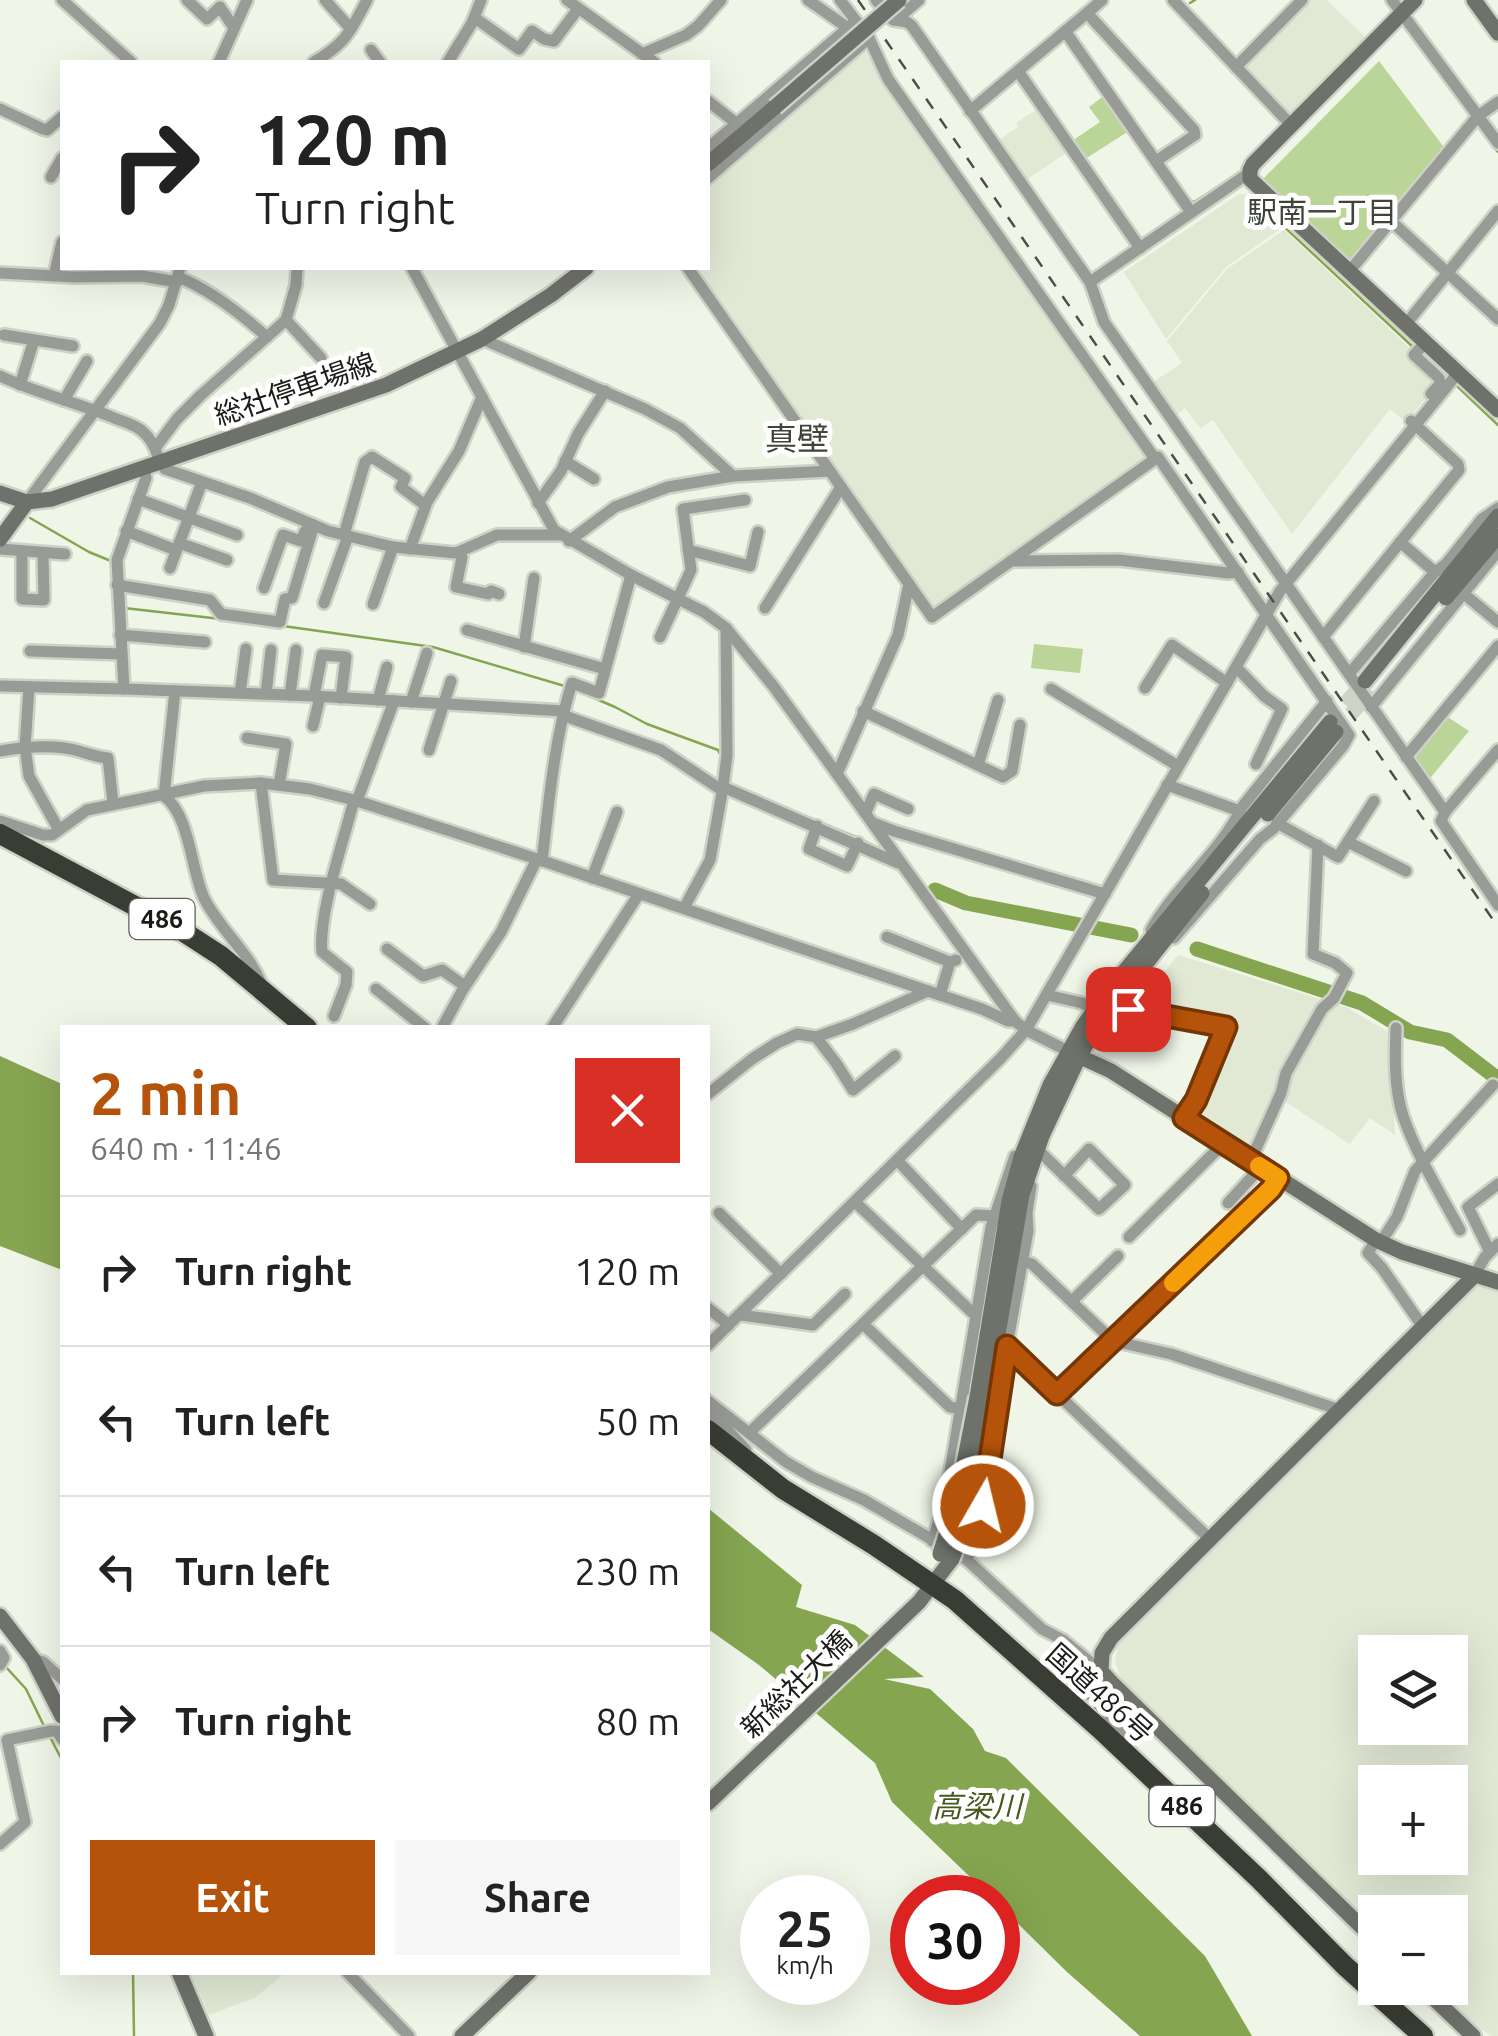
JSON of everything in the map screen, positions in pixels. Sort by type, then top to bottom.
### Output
[{"type":"highway","name":"486","points":[[0,834],[184,932],[221,956],[303,1025]]},
{"type":"highway","name":"国道486号","points":[[710,1432],[783,1489],[934,1584],[970,1612],[1127,1754],[1345,1966],[1423,2036]]},
{"type":"street","points":[[62,0],[129,60]]},
{"type":"street","points":[[186,0],[207,19],[220,7],[234,28]]},
{"type":"street","points":[[221,60],[247,0]]},
{"type":"street","points":[[325,0],[352,29]]},
{"type":"street","points":[[317,60],[336,49],[368,0]]},
{"type":"street","points":[[449,60],[481,0]]},
{"type":"street","points":[[566,0],[648,58],[651,49],[686,35],[720,0]]},
{"type":"street","points":[[808,0],[869,38],[888,79],[1154,459]]},
{"type":"street","points":[[840,0],[852,24]]},
{"type":"street","points":[[876,0],[891,18],[912,26],[1090,282],[1104,322],[1446,812]]},
{"type":"street","points":[[710,162],[900,0]]},
{"type":"street","points":[[897,20],[919,0]]},
{"type":"street","points":[[970,111],[1102,0]]},
{"type":"street","points":[[1236,66],[1302,0]]},
{"type":"street","points":[[1090,282],[1249,173],[1253,164],[1292,126],[1397,7],[1415,0]]},
{"type":"street","points":[[1474,0],[1498,32]]},
{"type":"street","points":[[1181,3],[1292,126]]},
{"type":"street","points":[[1397,7],[1498,144]]},
{"type":"street","points":[[474,18],[519,49],[532,31],[554,42],[578,9]]},
{"type":"street","points":[[1087,13],[1194,130],[1196,135],[1156,161]]},
{"type":"street","points":[[710,146],[852,24]]},
{"type":"street","points":[[1065,31],[1191,212]]},
{"type":"street","points":[[710,176],[869,38]]},
{"type":"street","points":[[336,49],[339,60]]},
{"type":"street","points":[[371,50],[378,60]]},
{"type":"street","points":[[1018,71],[1140,248]]},
{"type":"street","points":[[1348,273],[1478,116],[1498,102]]},
{"type":"street","points":[[710,103],[736,124]]},
{"type":"street","points":[[0,109],[43,129],[57,130]]},
{"type":"street","points":[[50,177],[60,161]]},
{"type":"street","points":[[1249,173],[1252,183],[1406,324],[1420,348],[1458,373],[1497,408]]},
{"type":"street","points":[[1406,324],[1498,211]]},
{"type":"street","points":[[1391,221],[1497,315]]},
{"type":"street","points":[[54,276],[60,250]]},
{"type":"street","points":[[124,690],[118,560],[153,459],[177,419],[286,320],[297,270]]},
{"type":"street","points":[[413,270],[538,503],[564,538],[726,628],[774,687],[1020,1025]]},
{"type":"street","name":"総社停車場線","points":[[27,502],[52,500],[153,459],[386,386],[482,339],[530,309],[576,270]]},
{"type":"street","points":[[689,270],[932,617],[1158,457],[1327,701],[1349,738],[1184,928],[1147,952]]},
{"type":"street","points":[[0,272],[179,276],[212,294],[268,337]]},
{"type":"street","points":[[0,539],[160,324],[179,276]]},
{"type":"street","points":[[286,320],[321,358]]},
{"type":"street","points":[[4,335],[73,346]]},
{"type":"street","points":[[482,339],[680,428],[733,476]]},
{"type":"street","points":[[20,385],[34,340]]},
{"type":"street","points":[[1323,637],[1459,470],[1458,464],[1410,420],[1440,384],[1439,378],[1414,355],[1420,348]]},
{"type":"street","points":[[64,400],[87,361]]},
{"type":"street","points":[[710,1343],[1000,1059],[1020,1025],[1047,995],[1286,584],[1458,373]]},
{"type":"street","points":[[0,376],[139,428],[153,459],[166,470],[346,536],[410,549],[458,552],[496,534],[564,538],[634,499],[668,487],[733,476],[830,471]]},
{"type":"street","points":[[538,503],[552,486],[604,391]]},
{"type":"street","points":[[410,549],[425,506],[459,451],[482,397]]},
{"type":"street","points":[[324,604],[366,462],[372,457],[405,478],[401,488],[425,506]]},
{"type":"street","points":[[566,461],[594,479]]},
{"type":"street","points":[[170,568],[202,482]]},
{"type":"street","points":[[764,608],[841,486]]},
{"type":"street","points":[[0,493],[27,502]]},
{"type":"street","points":[[138,499],[237,535]]},
{"type":"street","points":[[660,636],[690,570],[684,509],[745,500]]},
{"type":"street","points":[[1349,674],[1482,519],[1498,508]]},
{"type":"street","points":[[1498,516],[1368,686],[1498,536]]},
{"type":"street","points":[[117,585],[210,600],[221,614],[280,622],[286,599],[292,598],[311,523]]},
{"type":"street","points":[[264,588],[283,535],[301,542],[311,523]]},
{"type":"street","points":[[126,531],[227,560]]},
{"type":"street","points":[[688,550],[750,566],[758,532]]},
{"type":"street","points":[[1400,542],[1436,572]]},
{"type":"street","points":[[373,604],[393,547]]},
{"type":"street","points":[[0,549],[65,554]]},
{"type":"street","points":[[1371,707],[1498,551]]},
{"type":"street","points":[[22,552],[22,599],[33,600],[44,600],[44,553]]},
{"type":"street","points":[[458,552],[462,557],[456,587],[500,594]]},
{"type":"street","points":[[1011,561],[1120,560],[1238,572]]},
{"type":"street","points":[[444,1025],[501,932],[539,860],[570,688],[572,683],[599,693],[631,575]]},
{"type":"street","points":[[524,647],[534,578]]},
{"type":"street","points":[[838,774],[898,634],[909,584]]},
{"type":"street","points":[[1464,594],[1498,622]]},
{"type":"street","points":[[684,908],[710,860],[723,789],[727,755],[726,628]]},
{"type":"street","points":[[467,630],[606,670]]},
{"type":"street","points":[[120,635],[205,642]]},
{"type":"street","points":[[1144,688],[1172,645],[1227,683]]},
{"type":"street","points":[[1406,758],[1498,646]]},
{"type":"street","points":[[240,693],[246,649]]},
{"type":"street","points":[[266,694],[271,650]]},
{"type":"street","points":[[290,696],[296,650]]},
{"type":"street","points":[[30,652],[122,654]]},
{"type":"street","points":[[411,702],[428,653]]},
{"type":"street","points":[[313,726],[322,654],[346,657],[342,698]]},
{"type":"street","points":[[378,700],[387,667]]},
{"type":"street","points":[[1237,668],[1282,709],[1256,764]]},
{"type":"street","points":[[428,750],[451,681]]},
{"type":"street","points":[[0,686],[266,694],[563,713],[661,750],[723,789],[903,865]]},
{"type":"street","points":[[30,687],[25,746],[29,776],[59,830]]},
{"type":"street","points":[[1050,690],[1178,766]]},
{"type":"street","points":[[164,796],[175,691]]},
{"type":"street","points":[[978,765],[998,700]]},
{"type":"street","points":[[334,1016],[348,972],[322,950],[326,912],[355,801],[394,701]]},
{"type":"street","points":[[934,1584],[948,1554],[983,1506],[1028,1231],[1034,1142],[1050,1084],[1147,952],[1164,910],[1327,701]]},
{"type":"street","points":[[863,711],[1003,777],[1010,774],[1020,725]]},
{"type":"street","points":[[1073,1054],[1094,1009],[1147,952],[1333,727]]},
{"type":"street","points":[[248,738],[286,744],[279,785]]},
{"type":"street","points":[[0,751],[25,746],[74,750],[108,758],[112,803]]},
{"type":"street","points":[[1498,750],[1441,821],[1498,905]]},
{"type":"street","points":[[261,783],[273,880],[341,884],[370,904]]},
{"type":"street","points":[[0,822],[52,834],[87,810],[204,786],[261,783],[310,789],[355,801],[684,908],[1020,1025],[1111,1071],[1378,1241],[1498,1282]]},
{"type":"street","points":[[1166,785],[1240,810]]},
{"type":"street","points":[[870,817],[874,794],[908,809]]},
{"type":"street","points":[[164,796],[178,810],[202,895],[254,968],[261,989]]},
{"type":"street","points":[[1277,823],[1338,856],[1374,802]]},
{"type":"street","points":[[592,878],[617,812]]},
{"type":"street","points":[[870,817],[894,831],[1105,894]]},
{"type":"street","points":[[817,826],[808,849],[847,866],[858,843]]},
{"type":"street","points":[[1348,842],[1406,871]]},
{"type":"street","points":[[1228,1203],[1256,1164],[1286,1074],[1348,973],[1314,954],[1318,845]]},
{"type":"street","points":[[554,1025],[640,894]]},
{"type":"street","points":[[887,938],[950,962]]},
{"type":"street","points":[[387,949],[423,976],[442,970],[466,986]]},
{"type":"street","points":[[710,1093],[777,1043],[797,1034],[816,1037],[934,993],[950,962],[967,955]]},
{"type":"street","points":[[376,989],[421,1025]]},
{"type":"street","points":[[1047,995],[1094,1009]]},
{"type":"street","points":[[1116,999],[1128,1010],[1226,1027],[1196,1100],[1184,1118]]},
{"type":"street","points":[[1396,1028],[1395,1070],[1402,1113],[1422,1162],[1460,1230]]},
{"type":"street","points":[[816,1037],[853,1090],[894,1056]]},
{"type":"street","points":[[1423,1327],[1368,1253],[1398,1217],[1414,1171],[1493,1085]]},
{"type":"street","points":[[1034,1142],[1064,1176],[1099,1209],[1125,1185],[1089,1149],[1064,1176]]},
{"type":"street","points":[[948,1554],[944,1507],[991,1226],[1016,1152],[1034,1142]]},
{"type":"street","points":[[982,1398],[1010,1201],[1021,1157],[1034,1142]]},
{"type":"street","points":[[1130,1237],[1224,1144]]},
{"type":"street","points":[[897,1160],[962,1229]]},
{"type":"street","points":[[948,1554],[1022,1195],[1032,1166]]},
{"type":"street","points":[[1057,1394],[1278,1178]]},
{"type":"street","points":[[1101,1671],[1102,1652],[1111,1638],[1474,1276],[1494,1248],[1468,1207],[1498,1184]]},
{"type":"street","points":[[855,1202],[976,1316]]},
{"type":"street","points":[[719,1212],[781,1274]]},
{"type":"street","points":[[749,1433],[976,1216],[995,1216]]},
{"type":"street","points":[[1072,1301],[1118,1256]]},
{"type":"street","points":[[1022,1261],[1032,1264],[1113,1341],[1171,1354],[1340,1410]]},
{"type":"street","points":[[740,1314],[813,1325],[845,1294]]},
{"type":"street","points":[[710,1310],[729,1325]]},
{"type":"street","points":[[863,1324],[950,1407],[962,1409]]},
{"type":"street","points":[[1007,1346],[1210,1540]]},
{"type":"street","points":[[710,1403],[799,1470],[864,1500],[948,1554],[1042,1629],[1063,1640],[1101,1671],[1358,1923]]},
{"type":"street","points":[[710,1411],[783,1489]]},
{"type":"street","name":"新総社大橋","points":[[710,1801],[934,1584]]},
{"type":"street","points":[[0,1617],[34,1659],[60,1712]]},
{"type":"street","points":[[1081,1655],[1072,1666],[1072,1673],[1126,1737],[1127,1754]]},
{"type":"street","points":[[34,1659],[60,1677]]},
{"type":"street","points":[[0,1844],[25,1822],[3,1738],[52,1734]]},
{"type":"street","points":[[180,1975],[206,2036]]},
{"type":"street","points":[[350,1975],[408,2036]]},
{"type":"street","points":[[462,2036],[526,1975]]},
{"type":"street","points":[[1441,2005],[1473,2036]]},
{"type":"shaded area","points":[[1307,0],[1327,0],[1366,38],[1292,113],[1245,68],[1245,62]]},
{"type":"shaded area","points":[[863,49],[1149,457],[932,610],[693,270],[710,270],[710,180]]},
{"type":"shaded area","points":[[1379,61],[1446,150],[1351,263],[1263,179]]},
{"type":"shaded area","points":[[1105,95],[1129,131],[1085,159],[1072,141],[1100,122],[1089,107]]},
{"type":"shaded area","points":[[1040,107],[1069,151],[1023,182],[996,142]]},
{"type":"shaded area","points":[[1239,194],[1247,194],[1282,228],[1226,267],[1166,339],[1124,272]]},
{"type":"shaded area","points":[[1284,230],[1412,350],[1437,384],[1406,422],[1390,409],[1292,534],[1213,420],[1200,428],[1185,408],[1175,416],[1153,382],[1182,363],[1167,341],[1227,269]]},
{"type":"shaded area","points":[[1034,644],[1083,649],[1080,673],[1031,668]]},
{"type":"shaded area","points":[[1446,716],[1469,731],[1427,782],[1412,759]]},
{"type":"shaded area","points":[[1178,955],[1346,1007],[1390,1033],[1395,1135],[1370,1118],[1350,1144],[1284,1101],[1256,1158],[1189,1118],[1230,1034],[1131,1015]]},
{"type":"shaded area","points":[[1473,1287],[1498,1290],[1498,2036],[1491,2036],[1454,2005],[1468,2005],[1468,1895],[1358,1895],[1358,1911],[1125,1684],[1115,1661],[1117,1647],[1127,1629]]},
{"type":"shaded area","points":[[192,1975],[283,1975],[256,1997],[209,2015]]},
{"type":"water","points":[[0,1056],[60,1083],[60,1269],[0,1246]]},
{"type":"water","name":"高梁川","points":[[710,1510],[802,1585],[796,1607],[855,1625],[924,1677],[884,1679],[930,1689],[973,1729],[985,1751],[1006,1758],[1205,1956],[1252,2036],[1140,2036],[1020,1926],[1020,1875],[968,1875],[892,1802],[875,1763],[759,1665],[710,1630]]},
{"type":"waterway","points":[[1190,3],[1195,0]]},
{"type":"waterway","points":[[1478,127],[1498,152]]},
{"type":"waterway","points":[[1188,199],[1194,202],[1230,179]]},
{"type":"waterway","points":[[1250,195],[1413,347]]},
{"type":"waterway","points":[[1457,386],[1498,425]]},
{"type":"waterway","points":[[30,518],[111,561]]},
{"type":"waterway","points":[[124,608],[221,619]]},
{"type":"waterway","points":[[283,626],[433,647],[568,687]]},
{"type":"waterway","points":[[575,690],[647,724],[718,750],[721,756]]},
{"type":"waterway","points":[[805,816],[880,849]]},
{"type":"waterway","points":[[935,890],[966,903],[1131,935]]},
{"type":"waterway","points":[[1197,949],[1362,1003],[1410,1032],[1447,1040],[1498,1079]]},
{"type":"waterway","points":[[5,1666],[26,1689],[44,1726]]},
{"type":"waterway","points":[[50,1737],[60,1756]]},
{"type":"waterway","points":[[133,1975],[134,2036]]},
{"type":"tunnel","points":[[1330,722],[1363,683]]},
{"type":"tunnel","points":[[1336,732],[1371,690]]},
{"type":"railway","points":[[858,0],[1498,927]]},
{"type":"slow traffic","points":[[1173,1283],[1271,1189],[1278,1178],[1259,1166]]},
{"type":"district","name":"駅南一丁目","points":[[1322,213]]},
{"type":"district","name":"真壁","points":[[797,439]]},
{"type":"route","points":[[983,1506],[1007,1346],[1057,1394],[1278,1178],[1184,1118],[1196,1100],[1226,1027],[1128,1009]]}]
